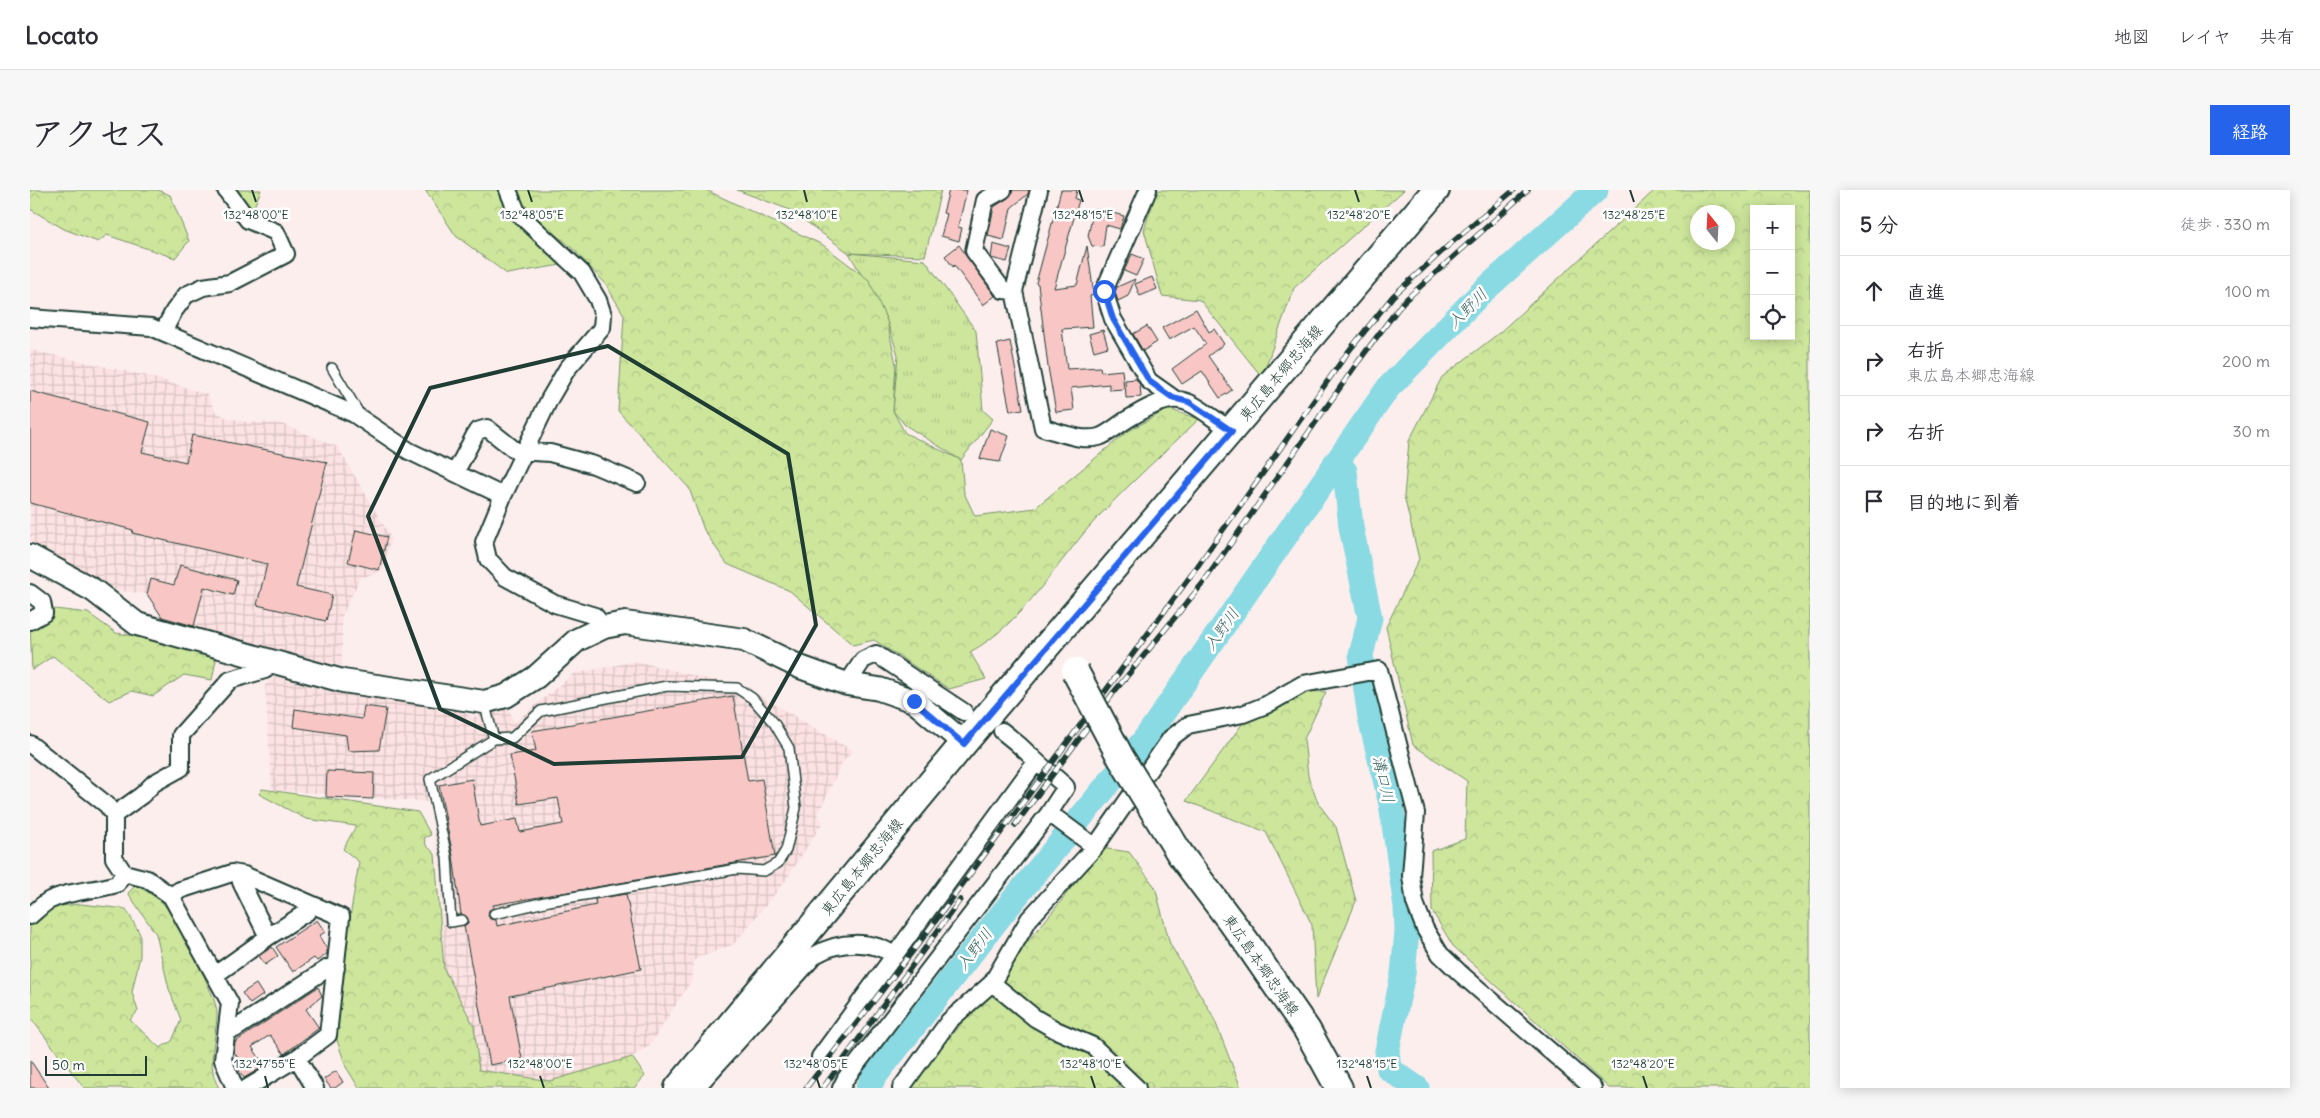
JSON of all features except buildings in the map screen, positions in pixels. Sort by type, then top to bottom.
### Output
[{"type":"main road","name":"東広島本郷忠海線","points":[[685,1087],[964,744],[1436,190]]},
{"type":"main road","name":"東広島本郷忠海線","points":[[1047,647],[1075,672],[1120,758],[1180,854],[1245,940],[1307,1030],[1339,1088]]},
{"type":"street","points":[[163,332],[174,311],[186,296],[203,287],[230,283],[286,254],[276,232],[248,220],[226,190]]},
{"type":"street","points":[[508,190],[517,212],[582,273],[598,300],[603,315],[602,328],[567,369],[524,451],[502,496],[484,542],[488,558],[505,577],[555,604],[595,616],[604,627]]},
{"type":"street","points":[[1003,190],[985,200],[974,251],[1003,290],[1014,291]]},
{"type":"street","points":[[1039,190],[1014,291],[1043,428],[1081,437],[1099,437],[1153,404],[1173,398]]},
{"type":"street","points":[[1148,190],[1104,291],[1113,319],[1149,381],[1173,398],[1189,402],[1232,431]]},
{"type":"street","points":[[30,318],[151,327],[354,414],[409,451],[502,496]]},
{"type":"street","points":[[455,473],[477,432],[487,428],[516,451],[550,453],[594,465],[637,483]]},
{"type":"street","points":[[30,556],[93,590],[137,624],[343,681],[484,702],[506,696],[536,676],[577,640],[604,627],[625,622],[744,640],[800,667],[847,684],[879,689],[914,701],[964,744]]},
{"type":"street","points":[[30,593],[42,602],[44,613],[30,621]]},
{"type":"street","points":[[847,684],[863,660],[876,654],[964,712]]},
{"type":"street","points":[[114,815],[142,795],[154,783],[181,768],[181,735],[230,680],[265,670],[269,660]]},
{"type":"street","points":[[901,1088],[950,1021],[992,983],[1029,919],[1091,845],[1171,738],[1188,725],[1243,714],[1266,705],[1303,684],[1379,670],[1398,746],[1412,789],[1416,813],[1411,876],[1415,903],[1425,929],[1440,954],[1454,968],[1593,1088]]},
{"type":"street","points":[[842,1088],[846,1078],[1053,816],[1066,787],[1054,774],[1036,762],[1028,751],[1002,731]]},
{"type":"street","points":[[30,744],[107,805],[114,815],[114,858],[124,873],[147,879],[171,896],[230,1003],[223,1060],[235,1088]]},
{"type":"street","points":[[820,1057],[1036,762]]},
{"type":"street","points":[[1053,816],[1091,845]]},
{"type":"street","points":[[30,916],[48,901],[77,891],[101,889],[117,884],[124,873]]},
{"type":"street","points":[[171,896],[180,890],[232,873],[244,875],[341,917],[328,1035],[297,1058],[248,1088]]},
{"type":"street","points":[[244,875],[241,882],[268,937]]},
{"type":"street","points":[[215,975],[307,912],[311,904]]},
{"type":"street","points":[[685,1087],[815,955],[824,950],[858,944],[886,949],[895,956]]},
{"type":"street","points":[[227,1030],[235,1029],[328,968],[336,968]]},
{"type":"street","points":[[992,983],[1035,1018],[1056,1030],[1093,1046],[1137,1088]]},
{"type":"street","points":[[297,1058],[315,1088]]},
{"type":"lane","points":[[332,368],[357,410],[354,414]]},
{"type":"lane","points":[[462,920],[451,922],[447,857],[430,779],[494,739],[512,738],[541,711],[667,686],[736,688],[752,698],[774,723],[789,748],[796,808],[786,850],[778,863],[764,871],[737,869],[549,901],[494,914]]},
{"type":"lane","points":[[484,702],[494,739]]},
{"type":"highlighted area","points":[[608,346],[788,454],[816,625],[742,757],[554,764],[440,709],[368,516],[430,388]]},
{"type":"shaded area","points":[[30,350],[148,376],[207,394],[215,411],[225,417],[246,422],[282,424],[338,447],[391,538],[383,571],[360,578],[342,616],[342,665],[311,660],[163,619],[147,594],[106,589],[84,572],[65,567],[30,544]]},
{"type":"shaded area","points":[[636,661],[703,678],[742,685],[853,751],[842,763],[818,815],[823,822],[784,883],[734,944],[694,960],[692,980],[649,1046],[632,1057],[550,1081],[479,1070],[474,1026],[444,969],[441,870],[429,802],[272,790],[265,685],[276,676],[333,692],[446,703],[472,717],[509,708],[514,723],[573,674]]},
{"type":"green space","points":[[30,190],[158,190],[170,195],[189,241],[175,258],[107,235],[98,242],[64,229],[30,209]]},
{"type":"green space","points":[[235,190],[261,190],[253,209],[235,193]]},
{"type":"green space","points":[[425,190],[503,190],[567,264],[507,274],[456,236]]},
{"type":"green space","points":[[512,190],[706,190],[823,245],[869,280],[887,321],[896,364],[893,411],[905,433],[961,460],[964,493],[975,516],[1035,508],[1127,432],[1168,409],[1199,419],[1135,479],[1098,517],[1039,590],[1007,625],[989,640],[970,652],[986,679],[949,689],[874,640],[853,645],[790,591],[727,564],[704,530],[689,488],[618,411],[624,315],[605,283],[571,247],[522,208]]},
{"type":"green space","points":[[737,190],[941,190],[925,256],[849,253],[790,210]]},
{"type":"green space","points":[[1157,190],[1404,190],[1294,288],[1262,377],[1200,300],[1162,296],[1144,230]]},
{"type":"green space","points":[[1655,190],[1810,190],[1810,1088],[1609,1088],[1453,946],[1432,911],[1431,851],[1465,839],[1467,781],[1413,745],[1386,627],[1419,559],[1404,496],[1409,441],[1442,377],[1499,333]]},
{"type":"green space","points":[[849,253],[925,260],[976,331],[983,410],[993,419],[961,460],[905,425],[893,411],[898,355],[886,318]]},
{"type":"green space","points":[[55,609],[88,613],[116,633],[186,644],[216,660],[212,680],[184,675],[153,696],[132,691],[109,701],[53,656],[32,670],[30,624]]},
{"type":"green space","points":[[1302,691],[1326,692],[1304,739],[1308,776],[1318,803],[1336,827],[1356,901],[1316,999],[1312,925],[1266,832],[1186,801],[1245,720]]},
{"type":"green space","points":[[262,789],[418,812],[431,835],[424,838],[426,845],[435,854],[444,969],[474,1026],[479,1070],[550,1081],[632,1057],[645,1076],[634,1088],[359,1088],[346,1067],[337,1040],[337,997],[359,862],[343,849],[356,826],[306,819],[259,794]]},
{"type":"green space","points":[[1101,848],[1129,852],[1155,887],[1170,944],[1213,1016],[1241,1088],[908,1088],[1062,900]]},
{"type":"green space","points":[[136,885],[157,898],[167,908],[188,944],[211,992],[217,1012],[212,1061],[215,1079],[219,1088],[84,1088],[30,1017],[30,922],[48,907],[81,904],[126,909],[140,934],[140,956],[132,992],[138,1011],[130,1020],[160,1048],[172,1041],[181,1020],[169,989],[156,934],[128,893]]},
{"type":"waterway","name":"入野川","points":[[868,1088],[875,1076],[1001,915],[1145,739],[1388,388],[1480,294],[1596,190]]},
{"type":"waterway","name":"溝口川","points":[[1335,463],[1345,471],[1351,527],[1370,618],[1361,655],[1370,718],[1391,804],[1406,907],[1407,931],[1403,974],[1387,1051],[1389,1069],[1417,1088]]},
{"type":"railway","points":[[806,1088],[919,943],[1192,574],[1348,352],[1393,296],[1514,190]]},
{"type":"railway","points":[[1015,825],[1114,692],[1203,583],[1358,362],[1403,302],[1528,190]]},
{"type":"railway","points":[[823,1088],[960,900]]},
{"type":"route","points":[[914,701],[950,729],[964,744],[1232,431],[1189,402],[1173,398],[1149,381],[1113,319],[1104,291]]}]
